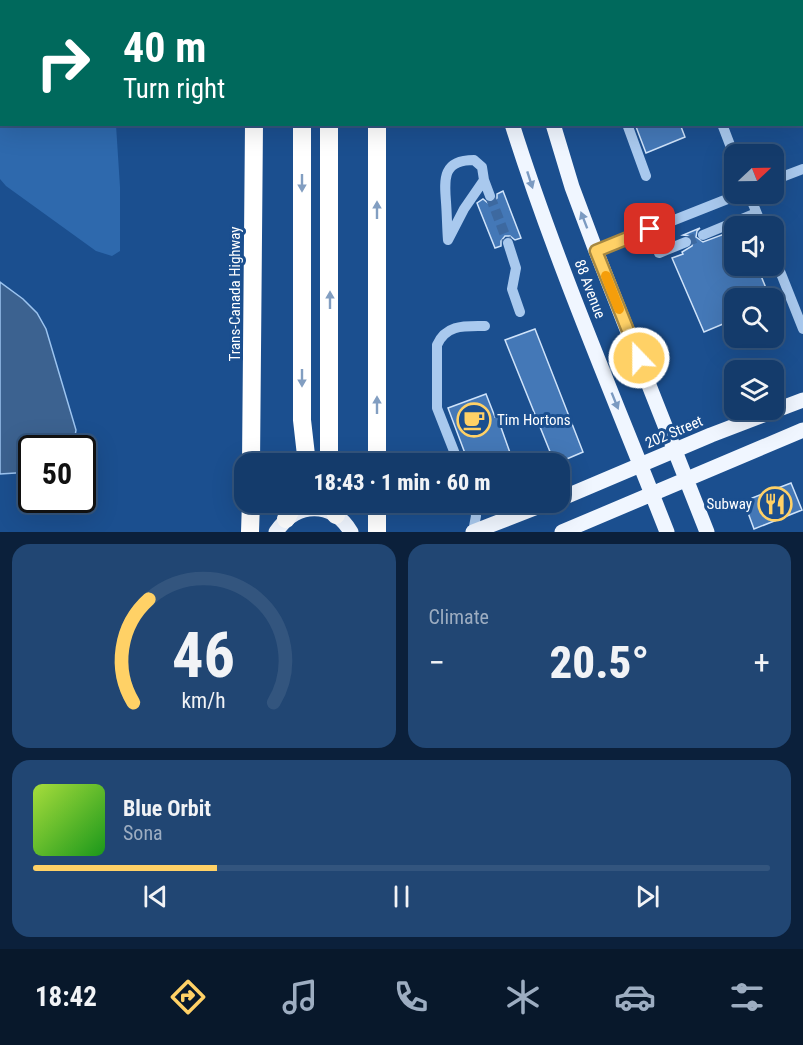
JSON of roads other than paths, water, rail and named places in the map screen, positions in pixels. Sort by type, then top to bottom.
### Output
[{"type":"highway","name":"Trans-Canada Highway","points":[[251,453],[252,126]]},
{"type":"highway","points":[[302,126],[302,420],[306,453]]},
{"type":"highway","points":[[329,126],[329,453]]},
{"type":"highway","points":[[377,126],[377,453]]},
{"type":"highway","points":[[250,513],[250,532]]},
{"type":"highway","points":[[278,528],[288,513]]},
{"type":"highway","points":[[377,513],[377,532]]},
{"type":"main road","name":"88 Avenue","points":[[513,126],[535,198],[667,532]]},
{"type":"main road","name":"88 Avenue","points":[[554,126],[572,188],[707,532]]},
{"type":"main road","name":"202 Street","points":[[570,495],[675,450],[803,400]]},
{"type":"main road","points":[[562,532],[803,430]]},
{"type":"main road","points":[[278,528],[297,513]]},
{"type":"main road","points":[[338,513],[351,532]]},
{"type":"main road","points":[[473,532],[522,513]]},
{"type":"lane","points":[[628,126],[646,176]]},
{"type":"lane","points":[[723,126],[730,144]]},
{"type":"lane","points":[[484,180],[464,209],[448,240],[444,179],[450,167],[463,160],[474,160],[482,167],[490,196]]},
{"type":"lane","points":[[784,176],[803,169]]},
{"type":"lane","points":[[596,251],[724,200]]},
{"type":"lane","points":[[753,204],[757,216]]},
{"type":"lane","points":[[703,235],[756,213]]},
{"type":"lane","points":[[659,253],[686,242]]},
{"type":"lane","points":[[508,243],[516,268],[512,289],[520,312]]},
{"type":"lane","points":[[782,276],[803,329]]},
{"type":"lane","points":[[455,453],[437,408],[437,345],[441,335],[451,329],[462,326],[484,326]]},
{"type":"lane","points":[[473,532],[476,513]]},
{"type":"tunnel","points":[[490,196],[508,243]]},
{"type":"tunnel","points":[[686,242],[703,235]]},
{"type":"place","name":"Tim Hortons","points":[[474,420]]},
{"type":"place","name":"Subway","points":[[775,504]]}]
